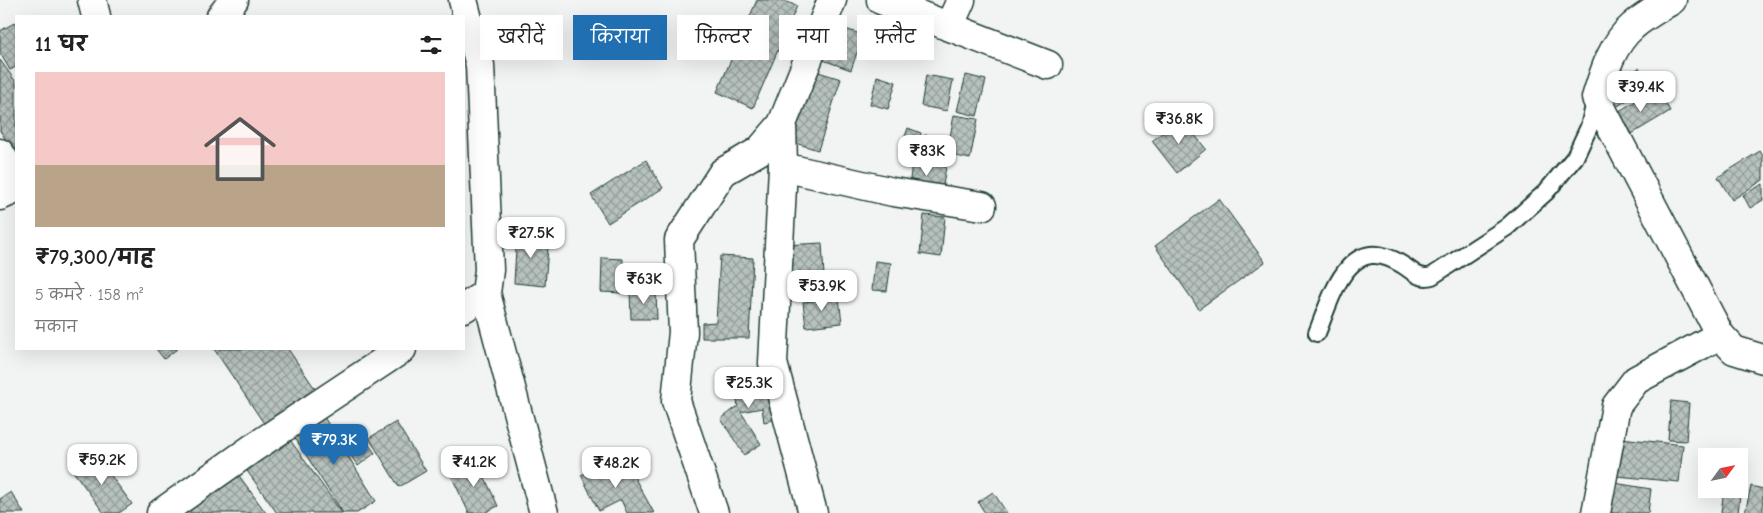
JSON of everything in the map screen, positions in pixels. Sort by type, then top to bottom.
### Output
[{"type":"street","points":[[92,0],[96,15]]},
{"type":"street","points":[[222,15],[234,0]]},
{"type":"street","points":[[463,0],[480,65],[488,270],[486,293],[540,512]]},
{"type":"street","points":[[714,513],[676,402],[683,332],[679,240],[723,172],[759,152],[782,124],[832,0]]},
{"type":"street","points":[[949,27],[961,0]]},
{"type":"street","points":[[1672,0],[1633,26],[1618,44],[1607,65],[1596,98],[1720,335],[1734,350],[1763,359]]},
{"type":"street","points":[[892,2],[949,27],[1048,65]]},
{"type":"street","points":[[782,124],[783,167],[773,363],[813,513]]},
{"type":"street","points":[[0,153],[15,178]]},
{"type":"street","points":[[783,167],[893,192],[982,206]]},
{"type":"street","points":[[0,196],[15,189]]},
{"type":"street","points":[[465,307],[486,293]]},
{"type":"street","points":[[1596,513],[1616,406],[1636,380],[1720,335]]},
{"type":"street","points":[[161,513],[253,448],[400,350]]},
{"type":"lane","points":[[1317,333],[1339,279],[1352,262],[1369,255],[1382,254],[1400,263],[1418,276],[1426,278],[1507,228],[1546,192],[1575,157],[1589,128],[1596,98]]},
{"type":"building","points":[[757,0],[782,0],[797,6],[793,15],[779,15],[779,48],[753,108],[717,92],[731,60],[769,60],[769,15],[750,15]]},
{"type":"building","points":[[15,23],[15,68],[10,70],[0,53],[0,31]]},
{"type":"building","points":[[847,29],[857,33],[857,52],[851,70],[823,60],[847,60]]},
{"type":"building","points":[[0,60],[15,81],[15,153],[0,131]]},
{"type":"building","points":[[1639,68],[1649,86],[1610,111],[1598,94]]},
{"type":"building","points":[[815,71],[841,79],[818,150],[792,142]]},
{"type":"building","points":[[926,75],[953,80],[947,111],[921,106]]},
{"type":"building","points":[[966,75],[986,80],[977,116],[957,111]]},
{"type":"building","points":[[877,76],[896,82],[888,109],[870,104]]},
{"type":"building","points":[[1657,88],[1670,111],[1625,138],[1611,116]]},
{"type":"building","points":[[954,115],[978,119],[970,159],[947,154]]},
{"type":"building","points":[[1181,118],[1206,149],[1177,173],[1152,141]]},
{"type":"building","points":[[908,128],[921,133],[913,158],[899,153]]},
{"type":"building","points":[[925,135],[946,140],[942,160],[921,156]]},
{"type":"building","points":[[1760,151],[1763,156],[1763,180],[1732,200],[1718,177]]},
{"type":"building","points":[[646,160],[663,188],[608,223],[591,195]]},
{"type":"building","points":[[912,162],[946,166],[942,192],[909,188]]},
{"type":"building","points":[[1763,184],[1763,200],[1750,208],[1743,195]]},
{"type":"building","points":[[1219,199],[1265,262],[1199,309],[1155,246]]},
{"type":"building","points":[[924,215],[945,217],[941,257],[920,254]]},
{"type":"building","points":[[517,232],[549,234],[545,286],[514,283]]},
{"type":"building","points":[[822,243],[824,276],[786,278],[784,245]]},
{"type":"building","points":[[720,256],[753,258],[749,338],[702,338],[702,323],[716,322]]},
{"type":"building","points":[[602,258],[623,259],[622,293],[601,292]]},
{"type":"building","points":[[875,261],[891,263],[887,291],[872,290]]},
{"type":"building","points":[[630,291],[656,291],[657,319],[631,319]]},
{"type":"building","points":[[839,298],[842,323],[806,327],[803,302]]},
{"type":"building","points":[[157,350],[176,350],[164,359]]},
{"type":"building","points":[[215,350],[289,350],[318,393],[267,428]]},
{"type":"building","points":[[767,372],[776,419],[764,422],[762,408],[741,412],[761,444],[744,455],[721,419],[738,406],[733,378]]},
{"type":"building","points":[[1671,401],[1689,403],[1686,441],[1668,440]]},
{"type":"building","points":[[322,414],[376,501],[357,513],[343,513],[292,433]]},
{"type":"building","points":[[396,422],[426,471],[399,487],[369,438]]},
{"type":"building","points":[[288,437],[342,513],[277,513],[245,468]]},
{"type":"building","points":[[1621,438],[1683,445],[1679,482],[1617,476]]},
{"type":"building","points":[[366,441],[375,453],[358,466],[349,453]]},
{"type":"building","points":[[95,454],[132,504],[119,513],[104,513],[73,471]]},
{"type":"building","points":[[476,459],[498,506],[484,513],[469,513],[449,471]]},
{"type":"building","points":[[604,464],[609,473],[627,464],[654,513],[627,513],[621,500],[599,511],[581,475]]},
{"type":"building","points":[[235,470],[266,513],[186,513],[182,507]]},
{"type":"building","points":[[1614,483],[1651,489],[1648,513],[1610,513]]},
{"type":"building","points":[[1751,486],[1763,489],[1763,513],[1745,513]]},
{"type":"building","points":[[11,492],[24,513],[0,513],[0,499]]},
{"type":"building","points":[[993,492],[1007,513],[985,513],[978,502]]},
{"type":"building","points":[[1723,498],[1740,498],[1738,513],[1721,513]]}]
